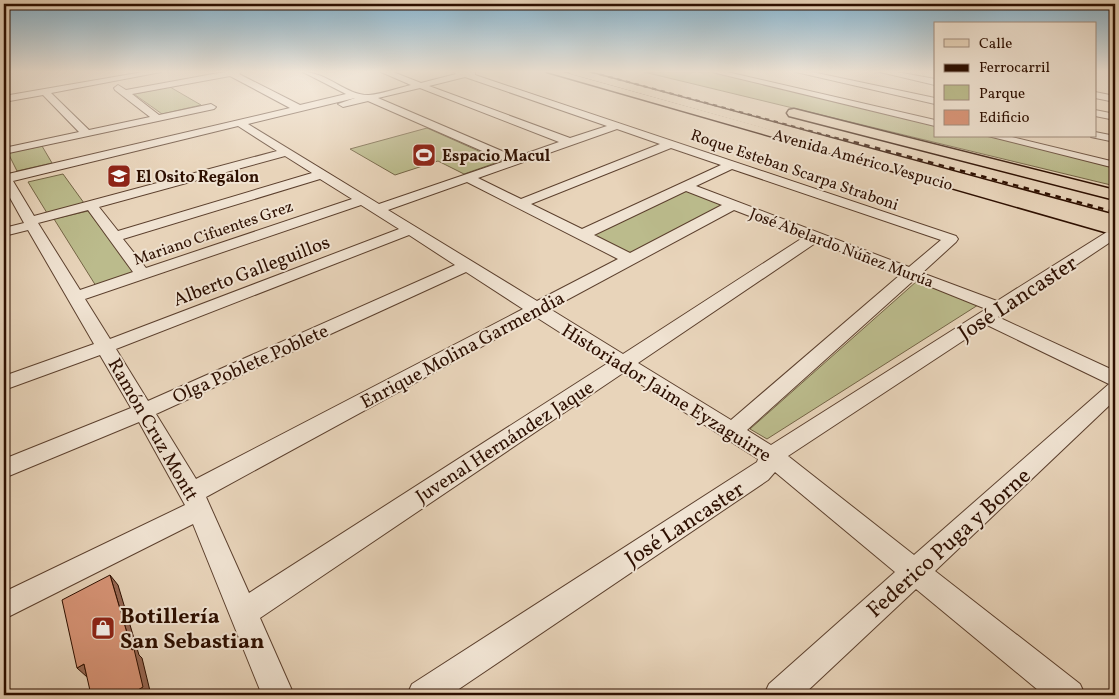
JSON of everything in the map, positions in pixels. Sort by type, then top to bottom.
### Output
[{"type":"highway","points":[[689,105],[752,120]]},
{"type":"highway","points":[[695,105],[1115,220]]},
{"type":"highway","name":"Avenida Américo Vespucio","points":[[778,109],[1115,194]]},
{"type":"main road","name":"Avenida Américo Vespucio","points":[[669,105],[1115,231]]},
{"type":"street","points":[[58,105],[86,133]]},
{"type":"street","points":[[140,105],[157,118]]},
{"type":"street","name":"Historiador Jaime Eyzaguirre","points":[[207,105],[322,174],[770,456],[1069,695]]},
{"type":"street","points":[[291,105],[299,109]]},
{"type":"street","points":[[242,125],[317,105]]},
{"type":"street","points":[[4,178],[339,105]]},
{"type":"street","points":[[385,105],[515,161]]},
{"type":"street","points":[[471,105],[569,142]]},
{"type":"street","name":"Roque Esteban Scarpa Straboni","points":[[555,105],[951,239],[913,274]]},
{"type":"street","points":[[855,105],[934,123]]},
{"type":"street","points":[[4,151],[157,118],[217,111]]},
{"type":"street","points":[[921,120],[934,112]]},
{"type":"street","points":[[1096,114],[1115,117]]},
{"type":"street","name":"Mariano Cifuentes Grez","points":[[75,297],[142,274],[370,204],[467,178],[616,126]]},
{"type":"street","points":[[1096,135],[1115,139]]},
{"type":"street","points":[[1001,138],[1115,165]]},
{"type":"street","points":[[520,204],[670,144]]},
{"type":"street","points":[[4,232],[91,205],[286,152]]},
{"type":"street","points":[[582,235],[731,165]]},
{"type":"street","points":[[114,237],[322,174]]},
{"type":"street","name":"Ramón Cruz Montt","points":[[4,178],[196,501],[278,695]]},
{"type":"street","points":[[467,178],[630,259]]},
{"type":"street","name":"José Abelardo Núñez Murúa","points":[[685,186],[913,274],[992,312],[1115,379]]},
{"type":"street","points":[[91,205],[142,274]]},
{"type":"street","name":"Enrique Molina Garmendia","points":[[4,606],[196,501],[536,310],[732,205]]},
{"type":"street","name":"Alberto Galleguillos","points":[[4,383],[105,347],[410,230]]},
{"type":"street","name":"José Lancaster","points":[[423,695],[760,473],[766,468],[770,456],[1115,231]]},
{"type":"street","name":"Juvenal Hernández Jaque","points":[[243,612],[815,237]]},
{"type":"street","name":"Olga Poblete Poblete","points":[[4,469],[143,411],[467,266]]},
{"type":"street","points":[[731,432],[913,274]]},
{"type":"street","name":"Federico Puga y Borne","points":[[780,695],[1115,389]]},
{"type":"green space","points":[[149,105],[201,105],[162,114]]},
{"type":"green space","points":[[779,105],[852,105],[934,124],[934,138],[996,138],[1115,166],[1115,186]]},
{"type":"green space","name":"Espacio Macul","points":[[427,128],[501,161],[464,174],[438,161],[395,175],[350,149]]},
{"type":"green space","points":[[42,146],[52,163],[17,171],[8,153]]},
{"type":"green space","points":[[63,174],[84,203],[47,213],[28,182]]},
{"type":"green space","points":[[686,189],[726,205],[631,257],[588,235]]},
{"type":"green space","points":[[88,211],[136,274],[96,286],[54,219]]},
{"type":"green space","points":[[917,281],[978,305],[767,439],[750,429]]},
{"type":"building","points":[[110,575],[132,650],[134,649],[143,687],[129,695],[91,695],[84,664],[77,668],[62,600]]},
{"type":"railway","points":[[712,105],[848,141]]},
{"type":"railway","points":[[843,139],[1115,212]]},
{"type":"place","name":"Espacio Macul","points":[[424,155]]},
{"type":"place","name":"El Osito Regalon","points":[[119,176]]},
{"type":"place","name":"Botillería San Sebastian","points":[[103,628]]}]
